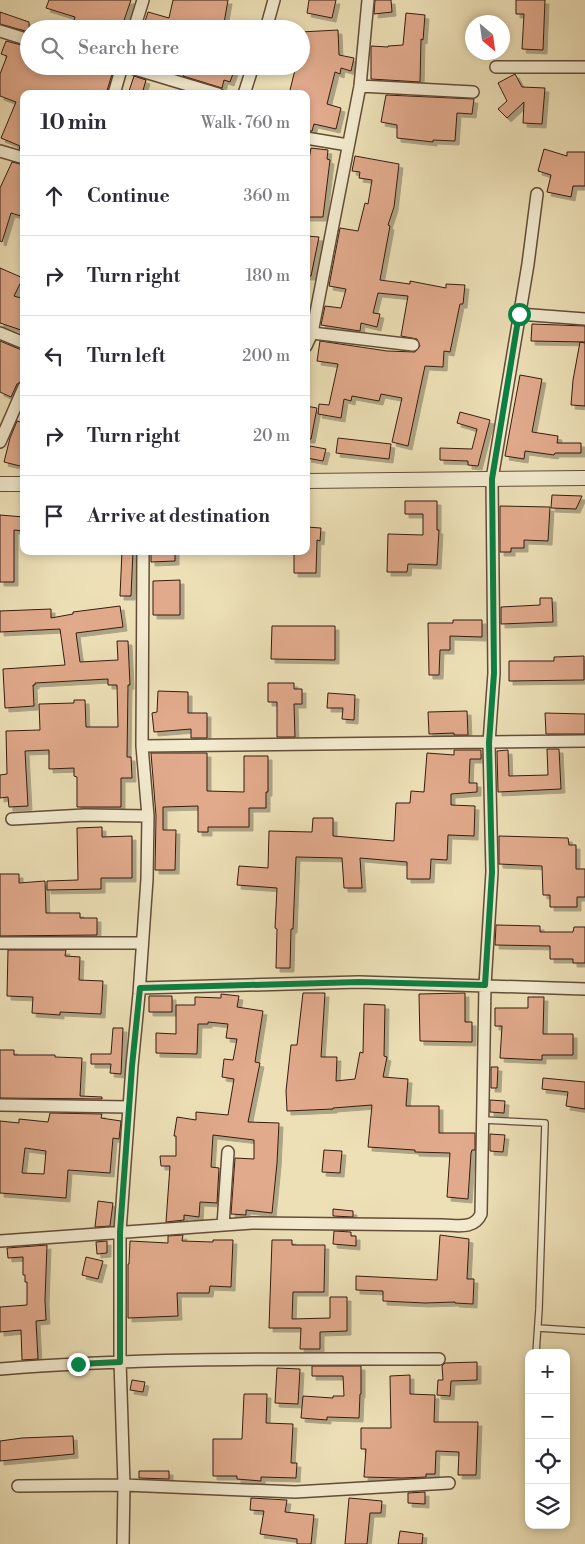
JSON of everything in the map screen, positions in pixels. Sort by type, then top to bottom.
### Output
[{"type":"street","points":[[137,20],[143,0]]},
{"type":"street","points":[[268,20],[274,0]]},
{"type":"street","points":[[310,337],[360,86],[368,0]]},
{"type":"street","points":[[0,31],[20,37]]},
{"type":"street","points":[[496,67],[585,67]]},
{"type":"street","points":[[115,90],[120,75]]},
{"type":"street","points":[[154,75],[204,90]]},
{"type":"street","points":[[245,90],[250,75]]},
{"type":"street","points":[[360,86],[473,92]]},
{"type":"street","points":[[310,139],[348,145]]},
{"type":"street","points":[[0,151],[20,157]]},
{"type":"street","points":[[0,1241],[252,1223],[442,1225],[474,1224],[478,1221],[481,1214],[485,985],[492,872],[489,743],[494,673],[492,479],[537,194]]},
{"type":"street","points":[[519,314],[585,319]]},
{"type":"street","points":[[0,333],[20,341]]},
{"type":"street","points":[[312,333],[413,345]]},
{"type":"street","points":[[0,442],[20,397]]},
{"type":"street","points":[[310,481],[585,478]]},
{"type":"street","points":[[0,484],[20,484]]},
{"type":"street","points":[[123,1544],[124,1485],[120,1362],[120,1232],[147,879],[148,816],[142,746],[143,555]]},
{"type":"street","points":[[142,746],[585,741]]},
{"type":"street","points":[[12,819],[85,815],[148,816]]},
{"type":"street","points":[[0,943],[142,943]]},
{"type":"street","points":[[140,988],[359,982],[585,989]]},
{"type":"street","points":[[0,1104],[129,1107]]},
{"type":"street","points":[[223,1225],[228,1152]]},
{"type":"street","points":[[0,1369],[120,1362],[439,1359]]},
{"type":"street","points":[[18,1486],[124,1485],[295,1492],[449,1482]]},
{"type":"lane","points":[[483,1120],[545,1123],[536,1349]]},
{"type":"lane","points":[[538,1328],[585,1332]]},
{"type":"building","points":[[49,0],[131,0],[124,20],[74,20],[75,17],[46,8]]},
{"type":"building","points":[[173,0],[228,0],[225,20],[146,20],[148,12],[169,18]]},
{"type":"building","points":[[309,0],[336,0],[332,18],[307,13]]},
{"type":"building","points":[[375,0],[391,0],[392,12],[374,14]]},
{"type":"building","points":[[516,0],[545,0],[543,50],[522,49],[524,14],[516,14]]},
{"type":"building","points":[[0,12],[23,20],[20,20],[20,30],[0,24]]},
{"type":"building","points":[[406,13],[425,15],[423,40],[421,39],[420,82],[371,79],[371,46],[388,47],[403,45]]},
{"type":"building","points":[[338,30],[339,55],[354,58],[351,71],[341,68],[340,74],[335,72],[327,104],[341,108],[336,129],[314,124],[312,131],[310,131],[310,90],[290,90],[294,75],[310,75],[310,32]]},
{"type":"building","points":[[6,41],[20,45],[20,75],[112,75],[107,90],[20,90],[20,146],[1,138],[16,102],[0,96],[0,74],[7,56],[1,54]]},
{"type":"building","points":[[515,74],[522,87],[545,88],[542,124],[523,123],[524,102],[507,118],[498,109],[507,101],[498,83]]},
{"type":"building","points":[[233,75],[230,82],[224,80],[222,88],[183,76]]},
{"type":"building","points":[[134,76],[146,80],[143,90],[129,90]]},
{"type":"building","points":[[386,95],[474,99],[472,114],[457,113],[455,141],[433,140],[433,142],[397,138],[397,125],[381,122]]},
{"type":"building","points":[[311,148],[328,150],[327,159],[330,160],[323,217],[310,217]]},
{"type":"building","points":[[544,149],[567,156],[567,152],[585,152],[585,186],[573,186],[571,197],[547,192],[551,175],[538,171]]},
{"type":"building","points":[[355,156],[399,164],[394,207],[388,225],[390,226],[380,280],[410,284],[410,281],[446,288],[446,284],[465,285],[463,304],[460,304],[450,352],[444,351],[443,367],[425,366],[408,446],[392,442],[402,398],[381,394],[379,401],[352,396],[351,401],[344,399],[341,418],[318,414],[319,404],[329,405],[338,364],[317,361],[320,341],[387,351],[415,352],[420,346],[417,339],[401,336],[408,296],[378,293],[373,313],[380,314],[377,327],[361,323],[360,331],[321,325],[325,306],[341,308],[346,289],[329,286],[340,228],[358,231],[365,203],[368,204],[372,180],[359,178],[360,172],[352,171]]},
{"type":"building","points":[[12,162],[20,164],[20,216],[11,213],[2,242],[0,241],[0,188]]},
{"type":"building","points":[[310,236],[319,237],[311,276]]},
{"type":"building","points":[[0,268],[20,277],[20,284],[14,296],[20,298],[20,330],[0,323]]},
{"type":"building","points":[[532,324],[585,326],[585,342],[531,341]]},
{"type":"building","points":[[0,341],[20,349],[20,382],[17,384],[11,397],[0,392]]},
{"type":"building","points":[[580,342],[585,343],[585,406],[571,405],[573,380]]},
{"type":"building","points":[[520,375],[542,379],[532,432],[558,436],[557,443],[581,443],[581,453],[555,453],[554,455],[525,451],[524,459],[505,456]]},
{"type":"building","points":[[310,407],[317,408],[310,439]]},
{"type":"building","points":[[460,412],[490,420],[478,466],[468,465],[468,461],[440,460],[440,448],[472,449],[477,429],[457,423]]},
{"type":"building","points":[[17,421],[20,422],[20,466],[4,462],[10,438]]},
{"type":"building","points":[[338,438],[391,444],[389,459],[336,453]]},
{"type":"building","points":[[310,446],[326,449],[323,461],[310,459]]},
{"type":"building","points":[[552,495],[582,496],[576,509],[551,508]]},
{"type":"building","points":[[405,501],[437,501],[437,530],[439,530],[437,565],[408,564],[407,572],[387,572],[388,534],[423,535],[423,514],[405,514]]},
{"type":"building","points":[[500,506],[550,507],[548,541],[524,540],[524,548],[511,548],[511,552],[500,552]]},
{"type":"building","points":[[0,515],[20,517],[20,531],[14,530],[14,582],[0,582]]},
{"type":"building","points":[[310,527],[321,528],[320,541],[317,540],[316,573],[294,573],[294,555],[310,555]]},
{"type":"building","points":[[122,555],[133,555],[131,596],[120,596]]},
{"type":"building","points":[[151,555],[175,555],[175,561],[151,562]]},
{"type":"building","points":[[180,580],[180,615],[153,615],[153,581]]},
{"type":"building","points":[[540,598],[552,598],[553,622],[501,624],[501,607],[540,605]]},
{"type":"building","points":[[120,606],[123,627],[76,633],[80,662],[118,660],[117,641],[128,641],[130,685],[128,685],[127,757],[131,757],[132,778],[121,778],[121,807],[77,807],[77,777],[74,776],[74,768],[49,769],[49,750],[25,751],[28,806],[9,807],[8,797],[0,798],[0,775],[7,774],[6,731],[40,730],[39,704],[74,703],[74,700],[85,700],[86,727],[118,727],[117,685],[108,685],[108,679],[35,683],[33,685],[34,706],[5,708],[3,669],[65,665],[60,629],[0,632],[0,611],[51,609],[51,618],[73,614],[73,612]]},
{"type":"building","points":[[453,620],[482,620],[482,637],[450,636],[450,650],[440,650],[439,675],[429,675],[428,623],[453,623]]},
{"type":"building","points":[[272,626],[335,626],[335,660],[271,659]]},
{"type":"building","points":[[584,656],[584,680],[509,681],[509,661],[554,661],[554,657]]},
{"type":"building","points":[[268,683],[294,683],[294,689],[302,689],[302,704],[294,704],[295,737],[277,737],[277,702],[268,702]]},
{"type":"building","points":[[158,691],[188,692],[188,713],[207,713],[207,738],[191,738],[191,729],[154,732],[152,713],[157,712]]},
{"type":"building","points":[[328,693],[355,695],[354,720],[342,719],[343,708],[327,708]]},
{"type":"building","points":[[467,711],[468,735],[454,735],[454,733],[429,734],[428,712]]},
{"type":"building","points":[[545,713],[585,714],[585,734],[546,734]]},
{"type":"building","points":[[547,749],[559,749],[561,789],[498,792],[497,751],[508,750],[509,776],[548,775]]},
{"type":"building","points":[[454,750],[481,750],[481,759],[470,759],[469,783],[477,783],[477,792],[451,794],[451,805],[475,806],[474,836],[448,835],[447,860],[431,859],[430,879],[407,879],[407,862],[360,858],[362,888],[344,888],[342,858],[296,857],[290,968],[276,968],[277,888],[237,885],[239,866],[268,868],[269,831],[312,832],[313,818],[333,818],[333,836],[394,841],[396,803],[410,803],[411,791],[424,792],[427,753],[454,755]]},
{"type":"building","points":[[151,753],[207,753],[207,791],[244,792],[244,756],[268,756],[266,808],[249,808],[249,827],[208,827],[208,832],[198,832],[198,806],[163,807],[163,830],[176,830],[175,870],[155,870],[156,816]]},
{"type":"building","points":[[102,827],[102,837],[132,836],[132,878],[101,878],[101,889],[47,890],[47,881],[78,880],[77,828]]},
{"type":"building","points":[[499,836],[568,838],[569,845],[576,845],[576,869],[585,869],[585,897],[577,897],[577,907],[550,907],[550,895],[543,895],[542,866],[499,864]]},
{"type":"building","points":[[0,874],[19,874],[19,883],[45,881],[46,913],[80,913],[80,918],[97,918],[97,935],[0,936]]},
{"type":"building","points":[[496,925],[540,926],[540,932],[573,932],[574,927],[585,927],[585,963],[573,963],[573,959],[550,959],[550,946],[495,945]]},
{"type":"building","points":[[8,950],[66,950],[65,956],[80,957],[79,980],[103,981],[101,1014],[60,1012],[60,1015],[32,1013],[33,997],[7,996]]},
{"type":"building","points":[[303,993],[325,993],[321,1057],[337,1057],[336,1081],[355,1079],[360,1052],[363,1053],[364,1004],[385,1005],[384,1056],[387,1057],[383,1077],[408,1079],[406,1106],[439,1106],[439,1133],[475,1133],[475,1150],[472,1150],[471,1153],[468,1199],[447,1197],[450,1153],[415,1152],[415,1150],[368,1147],[372,1105],[287,1111],[286,1091],[291,1045],[297,1045]]},
{"type":"building","points":[[465,993],[465,1022],[472,1022],[472,1042],[420,1041],[419,994]]},
{"type":"building","points":[[221,994],[239,996],[237,1007],[263,1011],[255,1062],[260,1063],[248,1122],[279,1123],[272,1213],[246,1210],[246,1215],[231,1214],[235,1158],[254,1159],[254,1140],[213,1135],[211,1167],[219,1168],[217,1203],[200,1202],[199,1217],[184,1215],[184,1220],[166,1222],[170,1166],[161,1166],[160,1156],[176,1156],[176,1136],[174,1136],[177,1117],[196,1120],[196,1112],[228,1115],[234,1079],[222,1077],[224,1059],[233,1060],[237,1039],[226,1038],[228,1024],[208,1022],[208,1024],[198,1024],[197,1054],[156,1053],[156,1033],[176,1034],[176,1005],[195,1005],[195,997],[221,998]]},
{"type":"building","points":[[149,996],[172,996],[172,1012],[149,1012]]},
{"type":"building","points":[[528,997],[544,997],[543,1034],[573,1034],[573,1055],[542,1055],[542,1060],[500,1058],[502,1026],[495,1026],[495,1008],[528,1008]]},
{"type":"building","points":[[113,1028],[123,1028],[121,1074],[110,1073],[111,1064],[91,1064],[91,1054],[111,1054]]},
{"type":"building","points":[[0,1050],[14,1050],[14,1055],[55,1055],[55,1057],[82,1058],[80,1096],[102,1097],[102,1099],[0,1098]]},
{"type":"building","points":[[491,1067],[498,1067],[497,1088],[491,1088]]},
{"type":"building","points":[[543,1078],[585,1082],[585,1109],[566,1106],[568,1092],[542,1089]]},
{"type":"building","points":[[490,1100],[505,1101],[504,1113],[490,1112]]},
{"type":"building","points":[[50,1113],[102,1114],[101,1118],[121,1121],[119,1139],[113,1138],[110,1173],[68,1170],[66,1198],[0,1193],[0,1121],[19,1123],[19,1119],[48,1122]],"holes":[[[25,1148],[46,1151],[44,1174],[22,1173]]]},
{"type":"building","points":[[490,1134],[505,1135],[503,1152],[490,1151]]},
{"type":"building","points":[[324,1150],[342,1151],[340,1173],[322,1172]]},
{"type":"building","points":[[98,1201],[113,1203],[110,1226],[95,1227]]},
{"type":"building","points":[[333,1209],[353,1211],[353,1217],[333,1216]]},
{"type":"building","points":[[334,1231],[351,1232],[351,1236],[356,1236],[356,1246],[333,1244]]},
{"type":"building","points":[[183,1235],[182,1241],[213,1242],[213,1240],[233,1240],[231,1287],[210,1286],[209,1293],[177,1293],[178,1316],[128,1318],[130,1241],[168,1243],[168,1236]]},
{"type":"building","points":[[440,1235],[469,1239],[467,1279],[474,1279],[473,1304],[383,1301],[383,1291],[356,1290],[356,1276],[437,1280]]},
{"type":"building","points":[[272,1240],[292,1240],[292,1245],[325,1245],[324,1292],[293,1292],[292,1319],[330,1318],[330,1297],[347,1297],[347,1331],[320,1332],[320,1349],[300,1349],[301,1328],[269,1328]]},
{"type":"building","points":[[107,1241],[107,1253],[97,1254],[96,1242]]},
{"type":"building","points":[[47,1245],[46,1320],[36,1321],[38,1359],[22,1360],[21,1330],[0,1332],[0,1307],[27,1305],[27,1282],[25,1282],[25,1275],[23,1275],[23,1257],[8,1258],[7,1248]]},
{"type":"building","points":[[86,1257],[103,1261],[98,1279],[82,1275]]},
{"type":"building","points":[[477,1362],[477,1380],[451,1381],[450,1396],[437,1395],[438,1380],[443,1380],[442,1366],[445,1363]]},
{"type":"building","points":[[312,1366],[361,1366],[359,1418],[327,1417],[327,1420],[301,1418],[303,1396],[333,1398],[333,1396],[344,1396],[343,1376],[312,1376]]},
{"type":"building","points":[[277,1368],[300,1369],[298,1404],[275,1403]]},
{"type":"building","points":[[410,1375],[410,1394],[435,1395],[434,1422],[478,1422],[476,1475],[458,1475],[459,1452],[436,1451],[435,1474],[426,1474],[426,1477],[364,1477],[366,1449],[361,1449],[361,1428],[391,1428],[390,1376]]},
{"type":"building","points":[[132,1380],[145,1382],[143,1392],[130,1390]]},
{"type":"building","points":[[244,1394],[267,1394],[266,1423],[293,1424],[291,1463],[297,1463],[296,1478],[261,1477],[261,1481],[237,1479],[237,1476],[213,1476],[213,1439],[242,1439]]},
{"type":"building","points":[[73,1436],[74,1454],[0,1461],[0,1441]]},
{"type":"building","points":[[139,1471],[169,1471],[169,1479],[139,1478]]},
{"type":"building","points":[[425,1492],[425,1504],[408,1503],[408,1493]]},
{"type":"building","points":[[251,1498],[287,1500],[285,1512],[314,1515],[311,1544],[297,1544],[297,1539],[260,1534],[264,1511],[250,1510]]},
{"type":"building","points":[[349,1498],[382,1501],[381,1513],[370,1513],[367,1544],[345,1544]]},
{"type":"building","points":[[400,1531],[423,1534],[422,1544],[398,1544]]},
{"type":"route","points":[[78,1364],[120,1362],[120,1232],[132,1066],[140,988],[359,982],[485,985],[492,872],[489,743],[494,673],[492,479],[519,314]]}]
